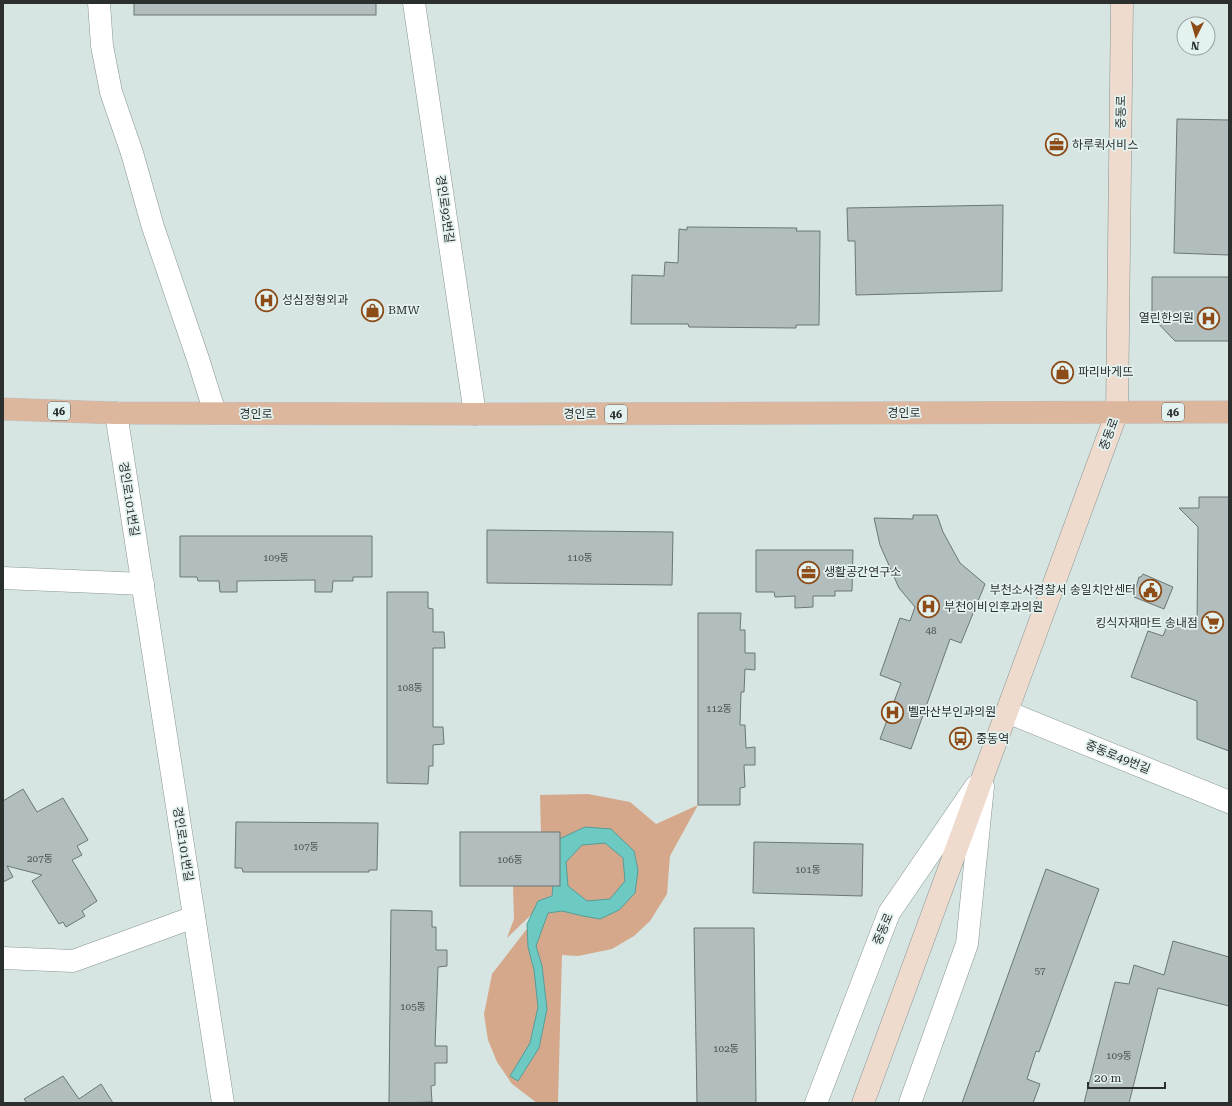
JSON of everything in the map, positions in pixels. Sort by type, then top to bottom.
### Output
[{"type":"main road","name":"경인로","points":[[3,409],[116,413],[475,414],[1229,412]]},
{"type":"street","points":[[99,3],[102,46],[111,92],[132,153],[153,227],[198,358],[215,413]]},
{"type":"street","name":"경인로92번길","points":[[414,3],[475,414]]},
{"type":"street","name":"중동로","points":[[863,1103],[1117,412],[1122,3]]},
{"type":"street","name":"경인로101번길","points":[[116,413],[223,1103]]},
{"type":"street","points":[[3,578],[143,584]]},
{"type":"street","name":"중동로49번길","points":[[1007,712],[1229,802]]},
{"type":"street","name":"중동로","points":[[816,1103],[889,913],[984,773]]},
{"type":"street","name":"중동로","points":[[910,1103],[967,944],[984,773]]},
{"type":"street","points":[[3,958],[73,961],[194,917]]},
{"type":"shaded area","points":[[588,794],[630,802],[656,824],[698,805],[670,856],[667,894],[650,921],[634,936],[612,949],[578,956],[562,955],[558,1103],[537,1103],[512,1084],[497,1062],[488,1040],[484,1014],[492,974],[557,890],[507,938],[514,919],[513,886],[547,883],[541,833],[540,795]]},
{"type":"water","points":[[585,827],[611,829],[634,851],[638,870],[635,893],[619,910],[600,919],[562,911],[548,913],[536,946],[542,966],[547,1009],[539,1048],[518,1081],[510,1076],[530,1043],[538,1007],[534,970],[528,947],[527,924],[538,901],[552,896],[557,840]],"holes":[[[605,843],[623,858],[625,881],[610,899],[587,901],[568,886],[566,862],[582,845]]]},
{"type":"building","points":[[134,3],[376,3],[376,15],[134,15]]},
{"type":"building","points":[[1177,119],[1229,120],[1229,255],[1174,253]]},
{"type":"building","points":[[1003,205],[1002,291],[856,295],[855,241],[848,241],[847,208]]},
{"type":"building","points":[[687,227],[797,228],[796,231],[820,231],[819,325],[796,325],[796,328],[689,327],[688,324],[631,324],[632,275],[664,276],[665,262],[678,263],[679,229],[687,230]]},
{"type":"building","points":[[1152,277],[1229,277],[1229,341],[1175,341],[1152,317]]},
{"type":"building","name":"킹식자재마트 송내점","points":[[1199,497],[1229,497],[1229,751],[1197,739],[1197,701],[1131,677],[1148,631],[1163,636],[1170,619],[1197,627],[1198,527],[1179,508],[1199,508]]},
{"type":"building","points":[[913,515],[937,515],[943,532],[960,563],[985,584],[961,643],[950,639],[911,749],[880,739],[901,683],[880,675],[900,618],[910,621],[915,607],[899,588],[880,545],[874,518],[913,519]]},
{"type":"building","points":[[487,530],[673,532],[672,585],[487,583]]},
{"type":"building","points":[[180,536],[372,536],[372,577],[353,577],[353,581],[333,581],[332,592],[315,592],[315,580],[237,581],[237,592],[220,592],[219,581],[198,581],[197,577],[180,577]]},
{"type":"building","points":[[756,550],[853,550],[852,591],[835,591],[835,596],[813,596],[813,607],[795,608],[795,596],[775,597],[774,592],[756,592]]},
{"type":"building","points":[[1143,574],[1173,587],[1164,609],[1134,597],[1136,595],[1134,594],[1139,577]]},
{"type":"building","points":[[387,592],[428,592],[428,608],[433,609],[433,632],[444,632],[445,648],[433,648],[433,727],[443,727],[444,744],[433,745],[433,766],[429,766],[428,784],[387,783]]},
{"type":"building","points":[[698,613],[741,613],[740,630],[745,630],[745,653],[755,653],[755,670],[745,669],[744,692],[741,692],[740,725],[745,725],[746,748],[755,747],[755,765],[744,765],[745,787],[740,788],[740,805],[698,805]]},
{"type":"building","points":[[23,789],[37,812],[63,798],[88,840],[77,846],[82,855],[72,860],[97,901],[82,911],[85,916],[66,927],[63,922],[59,924],[32,881],[42,875],[7,866],[13,877],[3,882],[3,801]]},
{"type":"building","points":[[236,822],[378,823],[377,870],[369,870],[369,872],[243,872],[242,868],[235,868]]},
{"type":"building","points":[[460,832],[560,832],[560,886],[460,886]]},
{"type":"building","points":[[754,842],[863,844],[862,896],[753,893]]},
{"type":"building","points":[[1046,869],[1099,889],[1039,1052],[1036,1051],[1027,1079],[1040,1084],[1033,1103],[962,1103]]},
{"type":"building","points":[[391,910],[432,911],[432,927],[436,927],[436,950],[447,950],[447,966],[438,967],[435,1046],[447,1046],[447,1063],[435,1063],[435,1085],[431,1086],[432,1102],[389,1103]]},
{"type":"building","points":[[694,928],[754,928],[756,1103],[697,1103]]},
{"type":"building","points":[[1173,941],[1229,957],[1229,1006],[1158,988],[1129,1103],[1084,1103],[1115,982],[1129,984],[1134,965],[1164,975]]},
{"type":"building","points":[[63,1076],[79,1099],[101,1084],[113,1103],[27,1103],[24,1099]]},
{"type":"place","name":"하루퀵서비스","points":[[1057,145]]},
{"type":"place","name":"성심정형외과","points":[[267,300]]},
{"type":"place","name":"BMW","points":[[373,310]]},
{"type":"place","name":"열린한의원","points":[[1209,318]]},
{"type":"place","name":"파리바게뜨","points":[[1062,372]]},
{"type":"place","name":"생활공간연구소","points":[[809,572]]},
{"type":"place","name":"부천소사경찰서 송일치안센터","points":[[1151,590]]},
{"type":"place","name":"부천이비인후과의원","points":[[929,607]]},
{"type":"place","name":"킹식자재마트 송내점","points":[[1213,623]]},
{"type":"place","name":"벨라산부인과의원","points":[[892,712]]},
{"type":"place","name":"중동역","points":[[960,739]]}]
